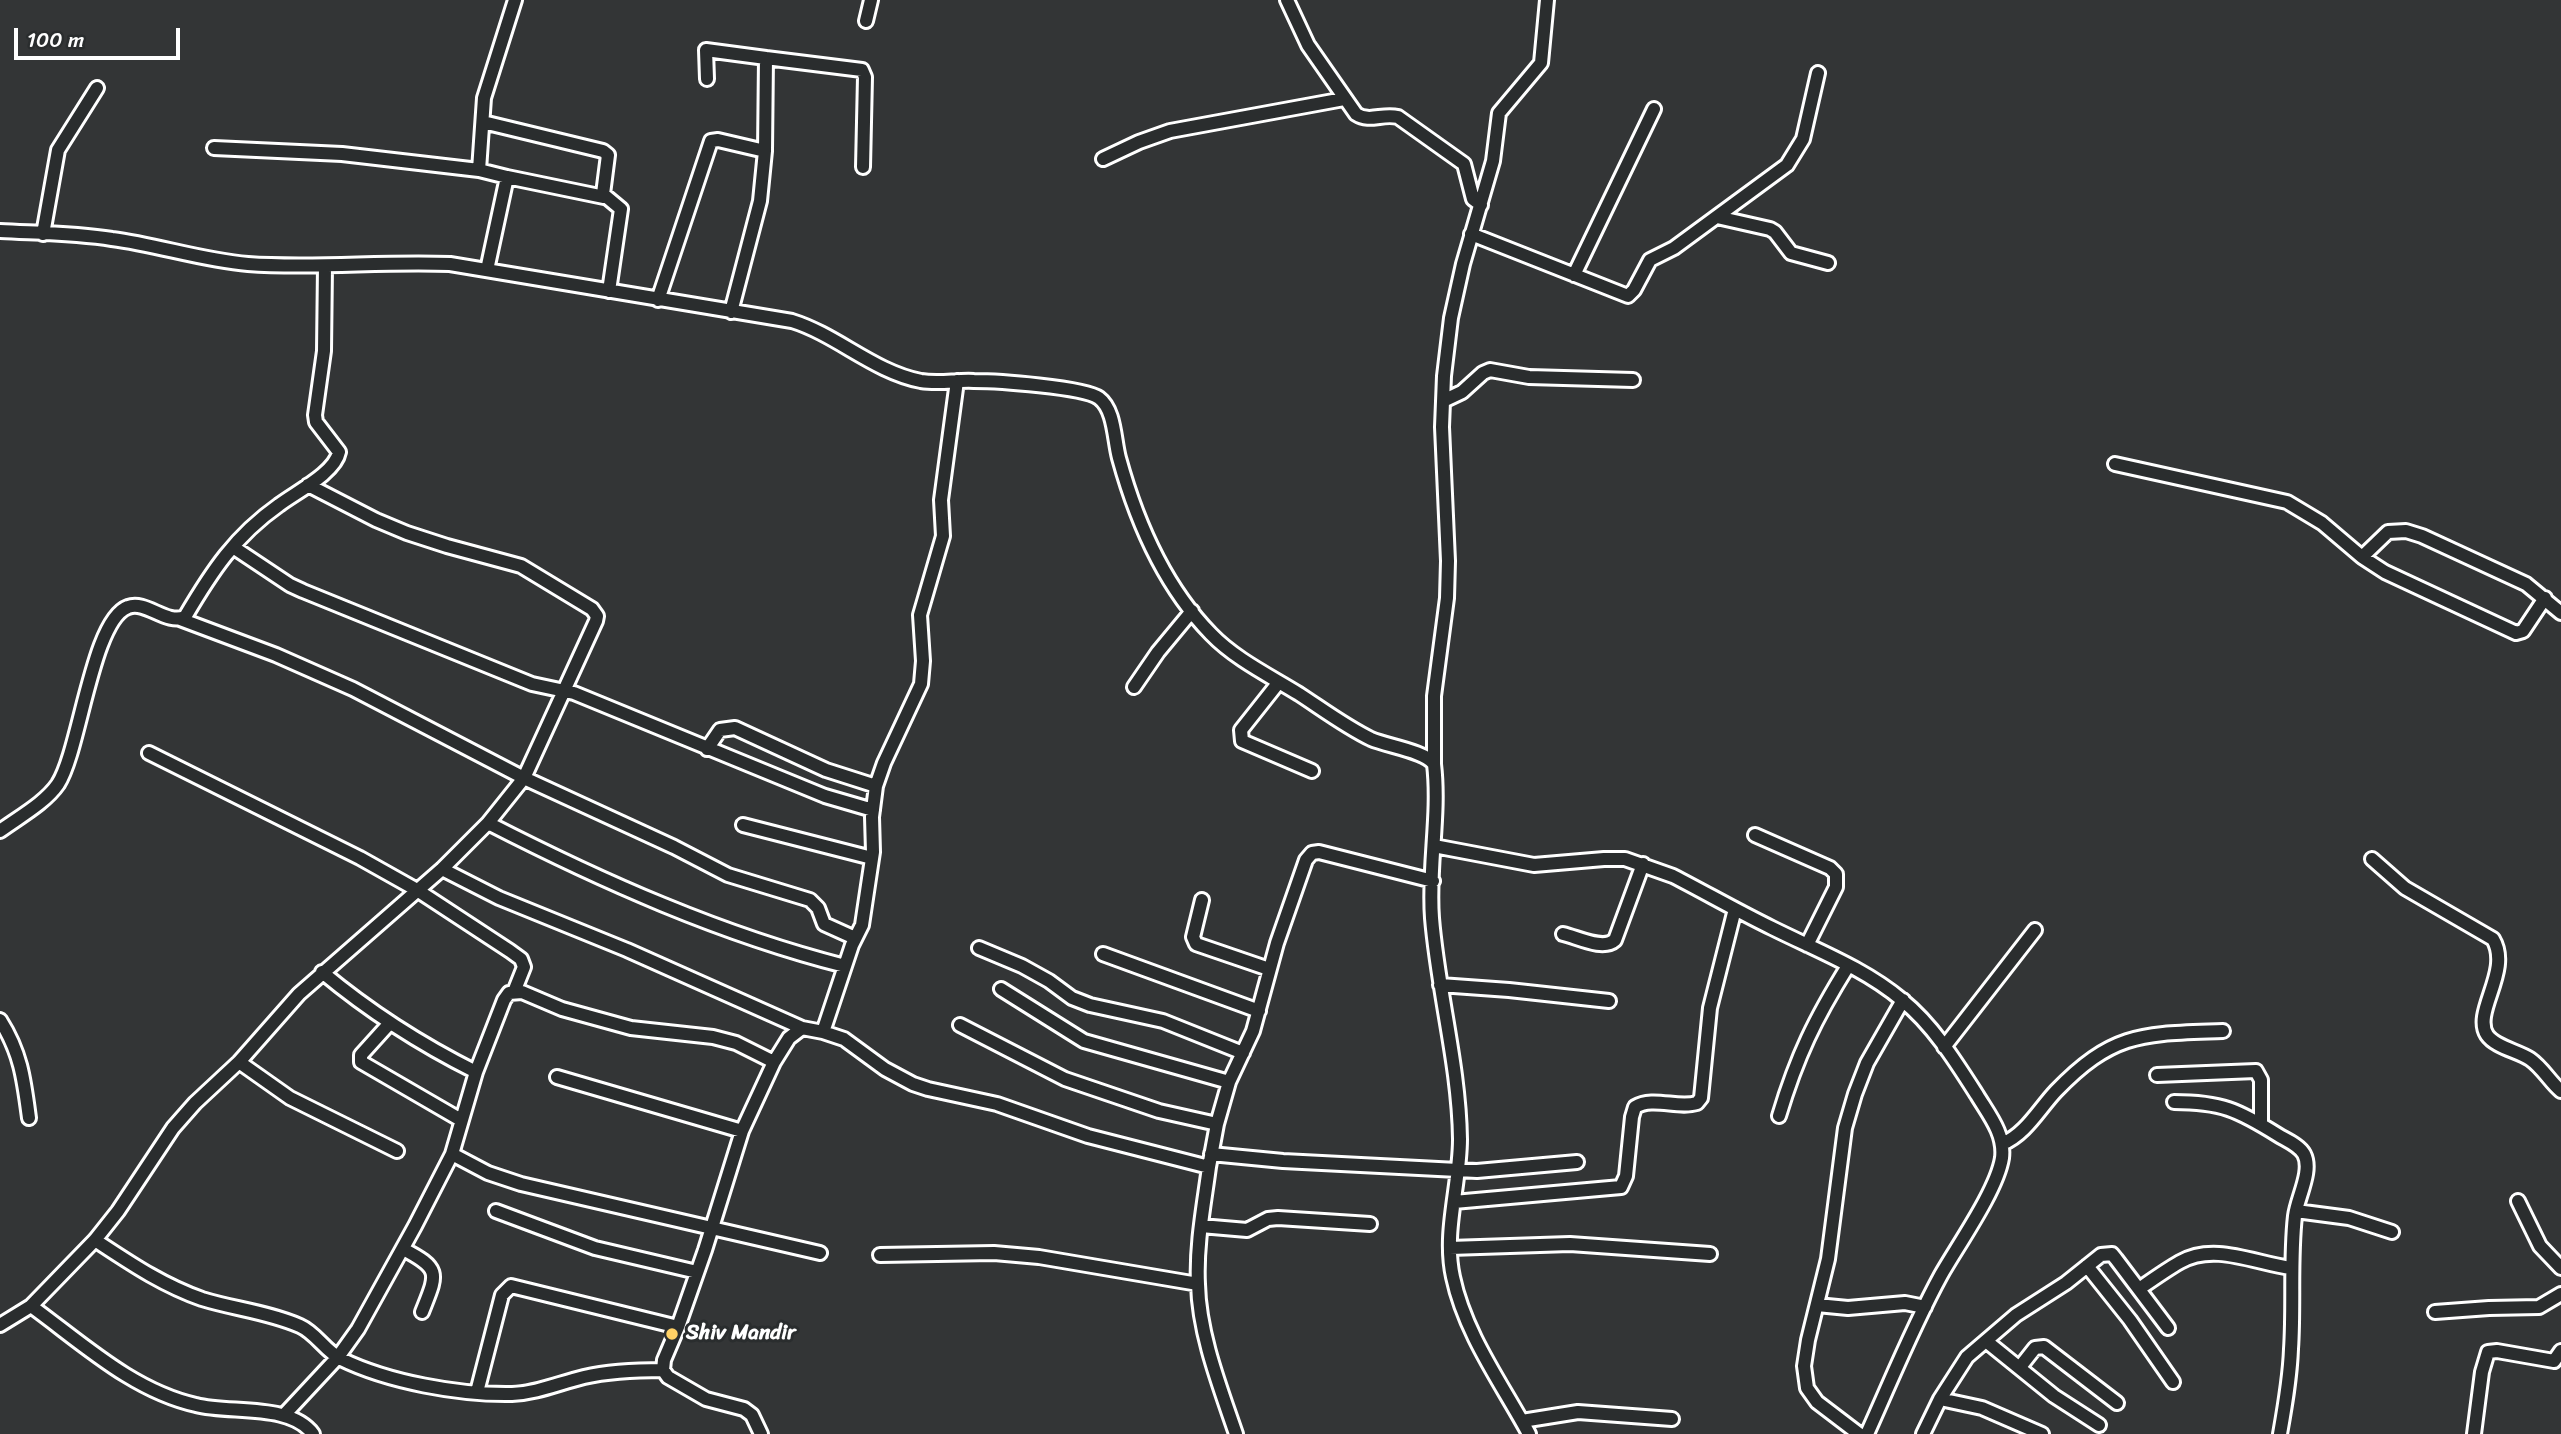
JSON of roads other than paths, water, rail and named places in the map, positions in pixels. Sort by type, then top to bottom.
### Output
[{"type":"street","points":[[479,170],[484,98],[515,0]]},
{"type":"street","points":[[866,21],[871,0]]},
{"type":"street","points":[[1287,0],[1308,45],[1356,114],[1363,119],[1389,115],[1398,117],[1459,158],[1467,170],[1473,199],[1481,205]]},
{"type":"street","points":[[1529,1434],[1463,1312],[1453,1276],[1450,1248],[1458,1171],[1459,1103],[1432,915],[1434,696],[1447,598],[1443,401],[1451,318],[1471,234],[1493,161],[1499,113],[1541,64],[1547,0]]},
{"type":"street","points":[[707,79],[706,50],[862,70],[865,77],[863,167]]},
{"type":"street","points":[[731,312],[760,201],[765,150],[766,58]]},
{"type":"street","points":[[1471,234],[1628,296],[1650,260],[1674,248],[1775,176],[1796,153],[1803,139],[1818,74]]},
{"type":"street","points":[[43,234],[58,150],[97,88]]},
{"type":"street","points":[[1103,159],[1170,131],[1344,99]]},
{"type":"street","points":[[1574,275],[1654,109]]},
{"type":"street","points":[[483,122],[606,153],[608,158],[604,197]]},
{"type":"street","points":[[659,300],[711,141],[718,139],[765,150]]},
{"type":"street","points":[[214,148],[342,154],[479,170],[604,197],[618,204],[621,209],[609,291]]},
{"type":"street","points":[[487,270],[507,177]]},
{"type":"street","points":[[1717,217],[1770,229],[1780,237],[1791,253],[1828,263]]},
{"type":"street","points":[[0,231],[111,238],[222,262],[325,266],[450,264],[792,321],[810,327],[886,368],[932,383],[976,380],[1079,391],[1100,399],[1110,415],[1126,486],[1144,531],[1170,579],[1212,635],[1279,682],[1370,738],[1426,756],[1434,764]]},
{"type":"street","points":[[180,619],[184,617],[214,568],[233,547],[277,506],[334,465],[339,452],[322,431],[315,415],[324,351],[325,266]]},
{"type":"street","points":[[1443,401],[1462,392],[1490,370],[1529,377],[1633,380]]},
{"type":"street","points":[[823,1032],[855,938],[861,930],[873,858],[876,786],[921,684],[923,661],[920,615],[943,536],[941,500],[957,381]]},
{"type":"street","points":[[2115,464],[2287,502],[2322,523],[2362,557],[2385,572],[2516,633],[2523,631],[2545,598]]},
{"type":"street","points":[[0,1325],[30,1306],[95,1240],[173,1128],[195,1102],[239,1062],[299,994],[442,869],[488,823],[524,778],[596,621],[597,616],[592,609],[521,566],[407,533],[308,485]]},
{"type":"street","points":[[2362,557],[2388,532],[2406,531],[2514,578],[2545,598],[2561,613]]},
{"type":"street","points":[[233,547],[296,588],[532,684],[565,691],[825,796],[873,810]]},
{"type":"street","points":[[0,831],[47,796],[57,785],[67,767],[90,676],[108,630],[121,612],[136,606],[180,619],[276,655],[354,690],[524,778],[728,875],[810,900],[818,908],[824,924],[855,938]]},
{"type":"street","points":[[1133,687],[1157,652],[1192,611]]},
{"type":"street","points":[[1279,682],[1241,730],[1242,741],[1312,771]]},
{"type":"street","points":[[707,749],[720,730],[736,728],[825,770],[876,786]]},
{"type":"street","points":[[149,752],[360,858],[417,890],[521,959],[524,967],[514,992]]},
{"type":"street","points":[[488,823],[548,854],[741,934],[787,951],[845,966]]},
{"type":"street","points":[[743,825],[873,858]]},
{"type":"street","points":[[1755,835],[1830,868],[1836,874],[1836,887],[1808,945]]},
{"type":"street","points":[[1434,846],[1534,865],[1604,859],[1625,859],[1643,864],[1673,876],[1868,976],[1903,1000],[1944,1047],[1997,1128],[2003,1144],[2002,1160],[1996,1177],[1925,1307],[1867,1434]]},
{"type":"street","points":[[1236,1434],[1204,1326],[1198,1284],[1201,1226],[1217,1124],[1229,1082],[1253,1031],[1269,970],[1306,860],[1312,853],[1319,852],[1433,881]]},
{"type":"street","points":[[2372,859],[2413,893],[2493,939],[2499,949],[2500,959],[2485,1016],[2487,1035],[2531,1060],[2561,1091]]},
{"type":"street","points":[[1563,934],[1604,945],[1611,944],[1615,940],[1643,864]]},
{"type":"street","points":[[442,869],[499,898],[627,950],[802,1028],[844,1039],[885,1069],[913,1084],[986,1101],[1087,1136],[1210,1161],[1458,1171],[1577,1162]]},
{"type":"street","points":[[1202,900],[1193,937],[1196,944],[1269,970]]},
{"type":"street","points":[[1454,1202],[1621,1186],[1626,1176],[1635,1107],[1648,1103],[1690,1105],[1701,1098],[1710,1008],[1735,909]]},
{"type":"street","points":[[1944,1047],[2035,930]]},
{"type":"street","points":[[979,948],[1023,966],[1072,998],[1090,1005],[1163,1021],[1243,1053]]},
{"type":"street","points":[[1103,954],[1259,1011]]},
{"type":"street","points":[[1779,1116],[1806,1038],[1848,966]]},
{"type":"street","points":[[322,972],[389,1024],[476,1072]]},
{"type":"street","points":[[1440,985],[1609,1001]]},
{"type":"street","points":[[1001,989],[1084,1041],[1229,1082]]},
{"type":"street","points":[[284,1415],[338,1357],[358,1329],[403,1249],[452,1154],[476,1072],[509,993],[522,992],[595,1019],[631,1028],[713,1037],[736,1043],[774,1062]]},
{"type":"street","points":[[1859,1434],[1817,1402],[1807,1388],[1804,1366],[1828,1259],[1845,1128],[1854,1094],[1867,1063],[1903,1000]]},
{"type":"street","points":[[0,1020],[12,1039],[23,1069],[29,1118]]},
{"type":"street","points":[[389,1024],[361,1055],[361,1062],[461,1120]]},
{"type":"street","points":[[960,1025],[1065,1079],[1159,1111],[1217,1124]]},
{"type":"street","points":[[761,1434],[752,1415],[744,1409],[706,1399],[668,1377],[663,1370],[664,1360],[712,1227],[741,1131],[774,1062],[789,1038],[802,1028]]},
{"type":"street","points":[[2003,1144],[2022,1131],[2056,1091],[2111,1046],[2134,1037],[2160,1033],[2222,1031]]},
{"type":"street","points":[[239,1062],[290,1098],[397,1151]]},
{"type":"street","points":[[2157,1074],[2256,1071],[2261,1080],[2261,1124]]},
{"type":"street","points":[[557,1077],[741,1131]]},
{"type":"street","points":[[2174,1102],[2202,1102],[2225,1106],[2261,1124],[2304,1154],[2305,1176],[2296,1210],[2292,1268],[2291,1350],[2280,1434]]},
{"type":"street","points":[[452,1154],[488,1173],[521,1184],[820,1253]]},
{"type":"street","points":[[2518,1200],[2540,1246],[2561,1268]]},
{"type":"street","points":[[2296,1210],[2350,1218],[2392,1232]]},
{"type":"street","points":[[496,1211],[595,1248],[696,1272]]},
{"type":"street","points":[[1201,1226],[1247,1230],[1268,1219],[1278,1218],[1370,1223]]},
{"type":"street","points":[[95,1240],[150,1277],[176,1289],[301,1326],[318,1337],[338,1357],[403,1380],[477,1392],[523,1392],[544,1390],[596,1375],[621,1371],[663,1370]]},
{"type":"street","points":[[1450,1248],[1570,1244],[1710,1254]]},
{"type":"street","points":[[403,1249],[432,1267],[432,1288],[422,1312]]},
{"type":"street","points":[[880,1255],[994,1253],[1039,1257],[1198,1284]]},
{"type":"street","points":[[1923,1434],[1940,1399],[1967,1357],[2016,1315],[2101,1255],[2112,1255],[2168,1328]]},
{"type":"street","points":[[2139,1289],[2181,1261],[2198,1255],[2236,1256],[2292,1268]]},
{"type":"street","points":[[2087,1266],[2130,1320],[2173,1382]]},
{"type":"street","points":[[477,1392],[502,1295],[511,1286],[678,1327]]},
{"type":"street","points":[[2435,1312],[2539,1307],[2561,1294]]},
{"type":"street","points":[[1817,1305],[1848,1308],[1905,1303],[1925,1307]]},
{"type":"street","points":[[30,1306],[132,1379],[170,1399],[199,1406],[284,1415],[308,1428],[313,1434]]},
{"type":"street","points":[[1986,1341],[2073,1410],[2099,1425]]},
{"type":"street","points":[[2020,1367],[2035,1348],[2044,1348],[2118,1403]]},
{"type":"street","points":[[2474,1434],[2482,1372],[2488,1352],[2497,1351],[2554,1361],[2561,1351]]},
{"type":"street","points":[[1940,1399],[1982,1408],[2042,1434]]},
{"type":"street","points":[[1522,1421],[1578,1412],[1672,1419]]},
{"type":"place","name":"Shiv Mandir","points":[[672,1334]]}]
